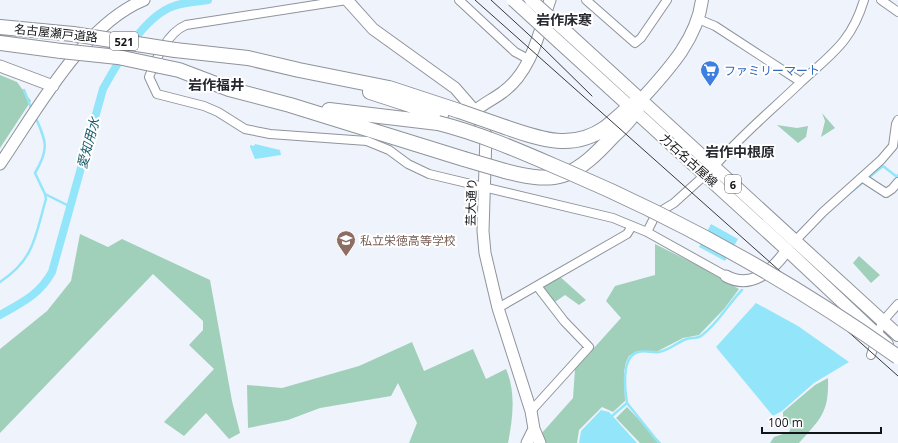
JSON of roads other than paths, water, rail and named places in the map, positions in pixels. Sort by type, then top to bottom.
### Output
[{"type":"highway","name":"名古屋瀬戸道路","points":[[0,27],[73,34],[179,51],[248,58],[299,70]]},
{"type":"highway","name":"名古屋瀬戸道路","points":[[0,43],[118,58],[179,70],[229,89],[290,105]]},
{"type":"highway","points":[[299,70],[389,88],[545,141],[577,141],[597,133],[635,106]]},
{"type":"highway","points":[[299,70],[557,160],[690,221],[800,284],[898,348]]},
{"type":"highway","points":[[290,105],[505,172],[543,179],[563,176],[574,171],[600,150],[635,106]]},
{"type":"highway","points":[[290,105],[440,119],[466,131],[521,152],[661,214],[803,294],[898,356]]},
{"type":"main road","name":"力石名古屋線","points":[[512,0],[560,43],[635,106],[714,167],[898,356]]},
{"type":"main road","name":"力石名古屋線","points":[[531,0],[568,34],[635,106],[705,175],[898,335]]},
{"type":"main road","points":[[635,106],[676,58],[691,34],[698,19],[702,0]]},
{"type":"street","points":[[0,164],[53,86],[89,38],[113,17],[144,0]]},
{"type":"street","points":[[347,0],[186,25],[176,29],[155,61],[149,77],[157,94],[204,106],[218,112],[245,129],[296,137],[367,140],[389,150],[408,164],[429,174],[613,218],[647,232],[726,276],[736,280],[759,278],[781,258],[823,212],[863,178],[893,146],[896,124],[898,120]]},
{"type":"street","name":"芸大通り","points":[[347,0],[373,29],[455,88],[475,111],[486,135],[483,231],[485,253],[498,308],[531,411],[534,429],[540,443]]},
{"type":"street","points":[[460,0],[515,52],[530,60]]},
{"type":"street","points":[[475,111],[503,92],[518,79],[530,60],[550,0]]},
{"type":"street","points":[[586,0],[635,43],[641,38],[667,0]]},
{"type":"street","points":[[714,167],[801,82],[838,50],[858,20],[864,0]]},
{"type":"street","points":[[881,0],[898,12]]},
{"type":"street","points":[[698,19],[714,26],[801,82]]},
{"type":"street","points":[[0,66],[53,86]]},
{"type":"street","points":[[647,232],[656,214],[674,204],[705,175]]},
{"type":"street","points":[[863,178],[886,193],[898,182]]},
{"type":"street","points":[[498,308],[627,234],[632,226]]},
{"type":"street","points":[[531,411],[589,346],[564,321],[537,286]]},
{"type":"street","points":[[871,355],[882,322],[898,304]]},
{"type":"street","points":[[527,443],[534,429]]},
{"type":"water","points":[[255,144],[280,150],[281,155],[255,159],[250,145],[254,146]]},
{"type":"water","points":[[711,224],[738,239],[725,261],[699,247]]},
{"type":"water","points":[[756,303],[798,326],[849,362],[814,383],[782,411],[773,416],[716,347]]},
{"type":"water","points":[[601,410],[609,412],[637,443],[579,443],[581,431]]},
{"type":"waterway","name":"愛知用水","points":[[0,315],[30,297],[42,287],[52,272],[103,89],[116,66],[142,30],[152,19],[163,11],[178,5],[208,0]]},
{"type":"waterway","points":[[24,90],[32,110]]},
{"type":"waterway","points":[[0,282],[20,265],[32,246],[46,199],[35,173],[43,157],[45,144],[42,132],[35,116]]},
{"type":"waterway","points":[[851,192],[883,166],[897,177],[898,175]]},
{"type":"waterway","points":[[45,194],[69,206]]},
{"type":"waterway","points":[[612,416],[627,403],[625,374],[629,360],[633,355],[641,351],[663,351],[686,339],[701,336],[713,326],[742,290]]},
{"type":"waterway","points":[[627,403],[659,443]]},
{"type":"tram line","points":[[475,0],[898,376]]},
{"type":"tram line","points":[[491,0],[592,96]]},
{"type":"place","name":"ファミリーマート","points":[[710,87]]},
{"type":"place","name":"私立栄徳高等学校","points":[[346,257]]},
{"type":"district","name":"岩作床寒","points":[[564,19]]},
{"type":"district","name":"岩作福井","points":[[216,84]]},
{"type":"district","name":"岩作中根原","points":[[740,151]]}]
